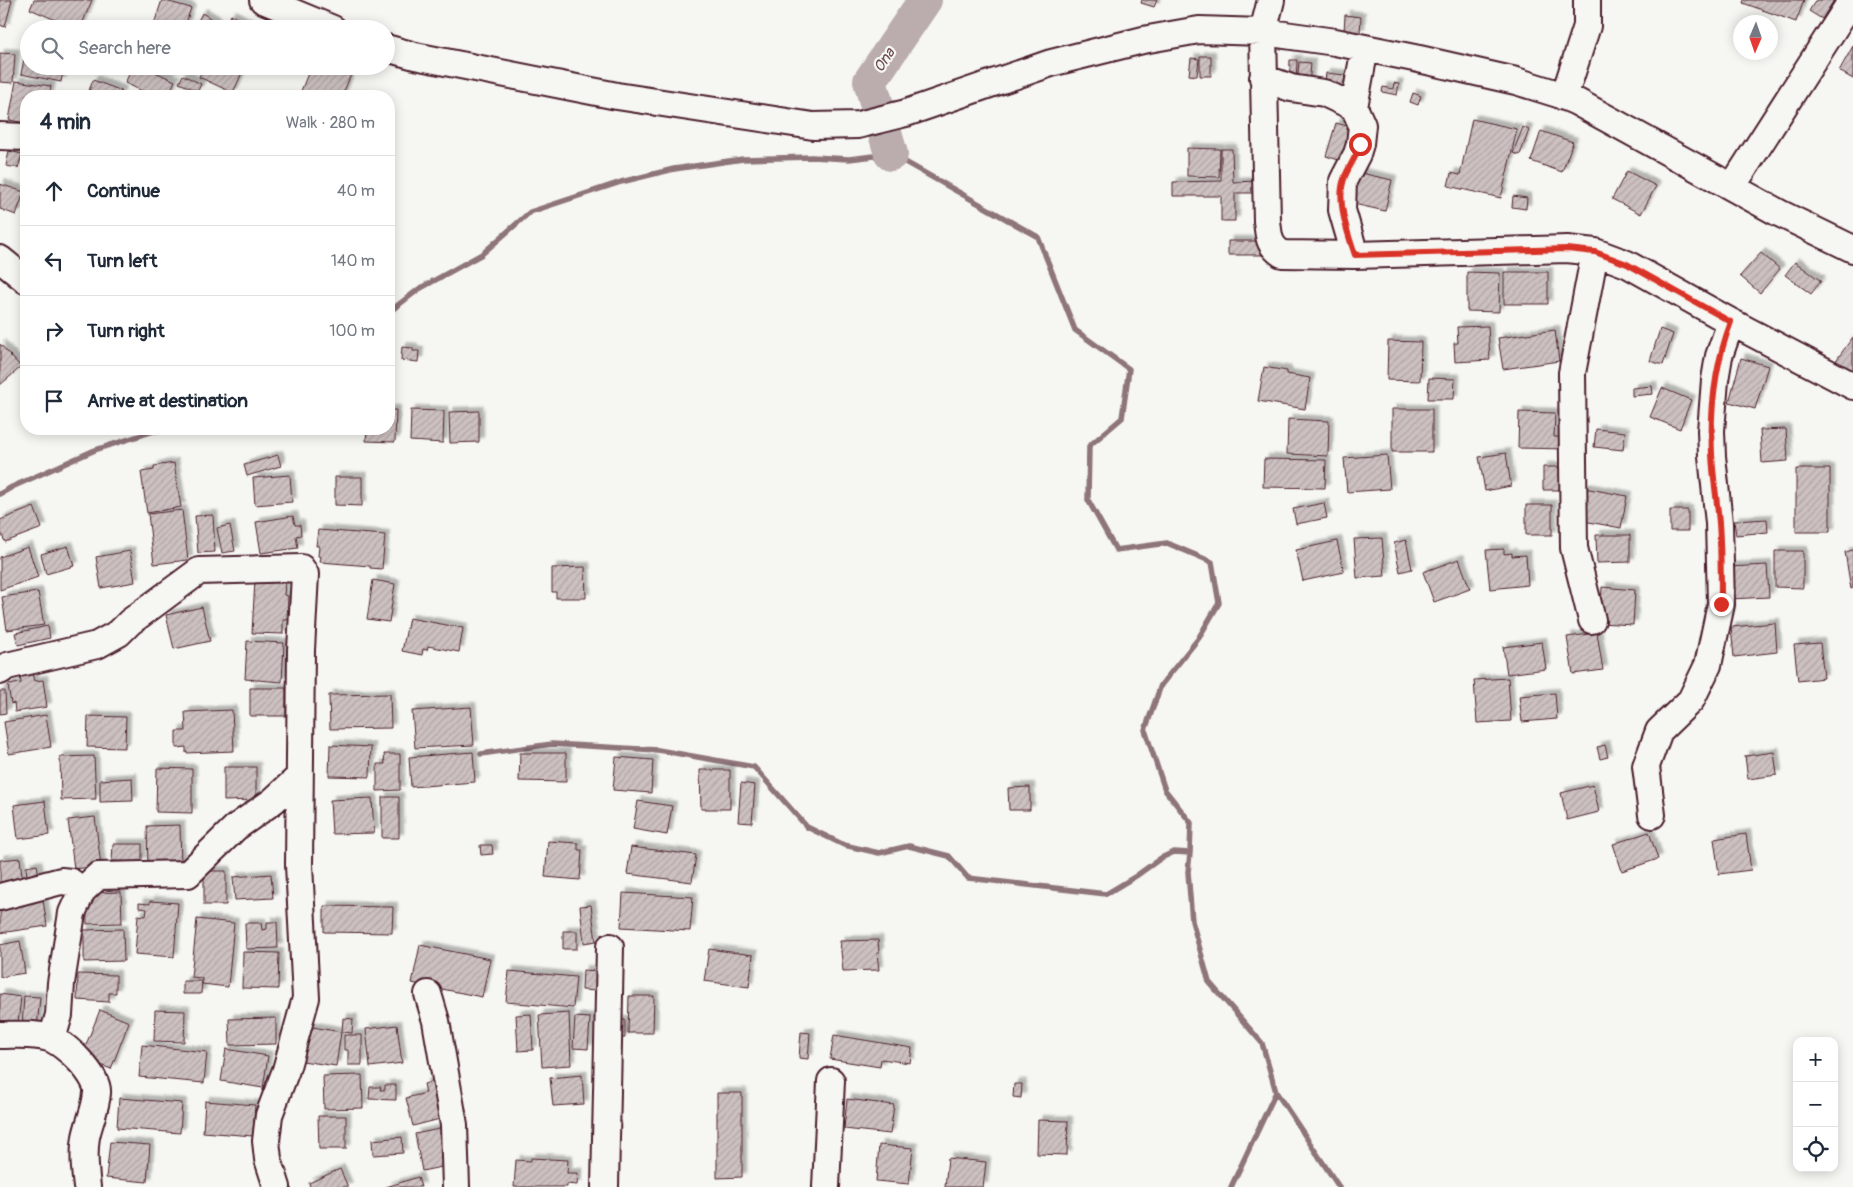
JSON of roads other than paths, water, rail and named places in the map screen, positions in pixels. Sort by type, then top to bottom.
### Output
[{"type":"street","points":[[263,0],[311,20]]},
{"type":"street","points":[[1271,0],[1263,32],[1267,221],[1268,236],[1272,247],[1282,254],[1355,255],[1567,249],[1595,252],[1627,264],[1731,322],[1853,386]]},
{"type":"street","points":[[1564,97],[1587,26],[1587,0]]},
{"type":"street","points":[[1732,187],[1852,0]]},
{"type":"street","points":[[395,50],[617,96],[813,126],[858,125],[906,113],[1051,63],[1143,40],[1199,30],[1263,32],[1326,40],[1516,81],[1577,102],[1778,213],[1853,249]]},
{"type":"street","points":[[1355,255],[1342,210],[1343,181],[1357,154],[1362,134],[1362,125],[1354,107],[1365,48]]},
{"type":"street","points":[[1263,78],[1291,88],[1324,93],[1354,107]]},
{"type":"street","points":[[0,136],[20,137]]},
{"type":"street","points":[[1592,620],[1574,548],[1572,373],[1595,252]]},
{"type":"street","points":[[0,259],[20,275]]},
{"type":"street","points":[[1652,815],[1646,766],[1659,731],[1691,700],[1708,665],[1721,604],[1719,523],[1711,431],[1719,356],[1731,322]]},
{"type":"street","points":[[0,671],[7,666],[102,642],[119,633],[130,622],[199,571],[301,568],[305,574],[301,650],[299,865],[306,998],[286,1070],[268,1115],[266,1141],[268,1159],[277,1187]]},
{"type":"street","points":[[52,1038],[59,1015],[61,983],[72,914],[82,891],[98,876],[188,874],[235,828],[273,801],[300,777]]},
{"type":"street","points":[[0,897],[60,881],[72,882],[82,891]]},
{"type":"street","points":[[605,1187],[610,947]]},
{"type":"street","points":[[428,994],[436,1020],[454,1125],[456,1187]]},
{"type":"street","points":[[0,1035],[32,1034],[52,1038],[81,1061],[94,1077],[98,1091],[86,1138],[86,1187]]},
{"type":"street","points":[[826,1187],[831,1081]]},
{"type":"waterway","name":"Ona","points":[[891,154],[870,81],[925,0]]},
{"type":"waterway","points":[[395,307],[419,289],[482,254],[530,212],[621,182],[674,169],[743,159],[812,157],[849,159],[891,154],[1038,237],[1075,330],[1129,369],[1122,418],[1089,446],[1088,500],[1116,550],[1167,543],[1212,562],[1219,603],[1198,639],[1161,685],[1145,730],[1165,790],[1191,823],[1188,872],[1192,921],[1209,982],[1262,1043],[1276,1092],[1339,1187]]},
{"type":"waterway","points":[[0,494],[95,450],[142,435]]},
{"type":"waterway","points":[[481,754],[552,744],[658,750],[754,767],[807,827],[844,845],[879,853],[909,846],[949,856],[968,878],[1106,894],[1161,858],[1174,852],[1190,853]]},
{"type":"waterway","points":[[1231,1187],[1276,1092]]}]
